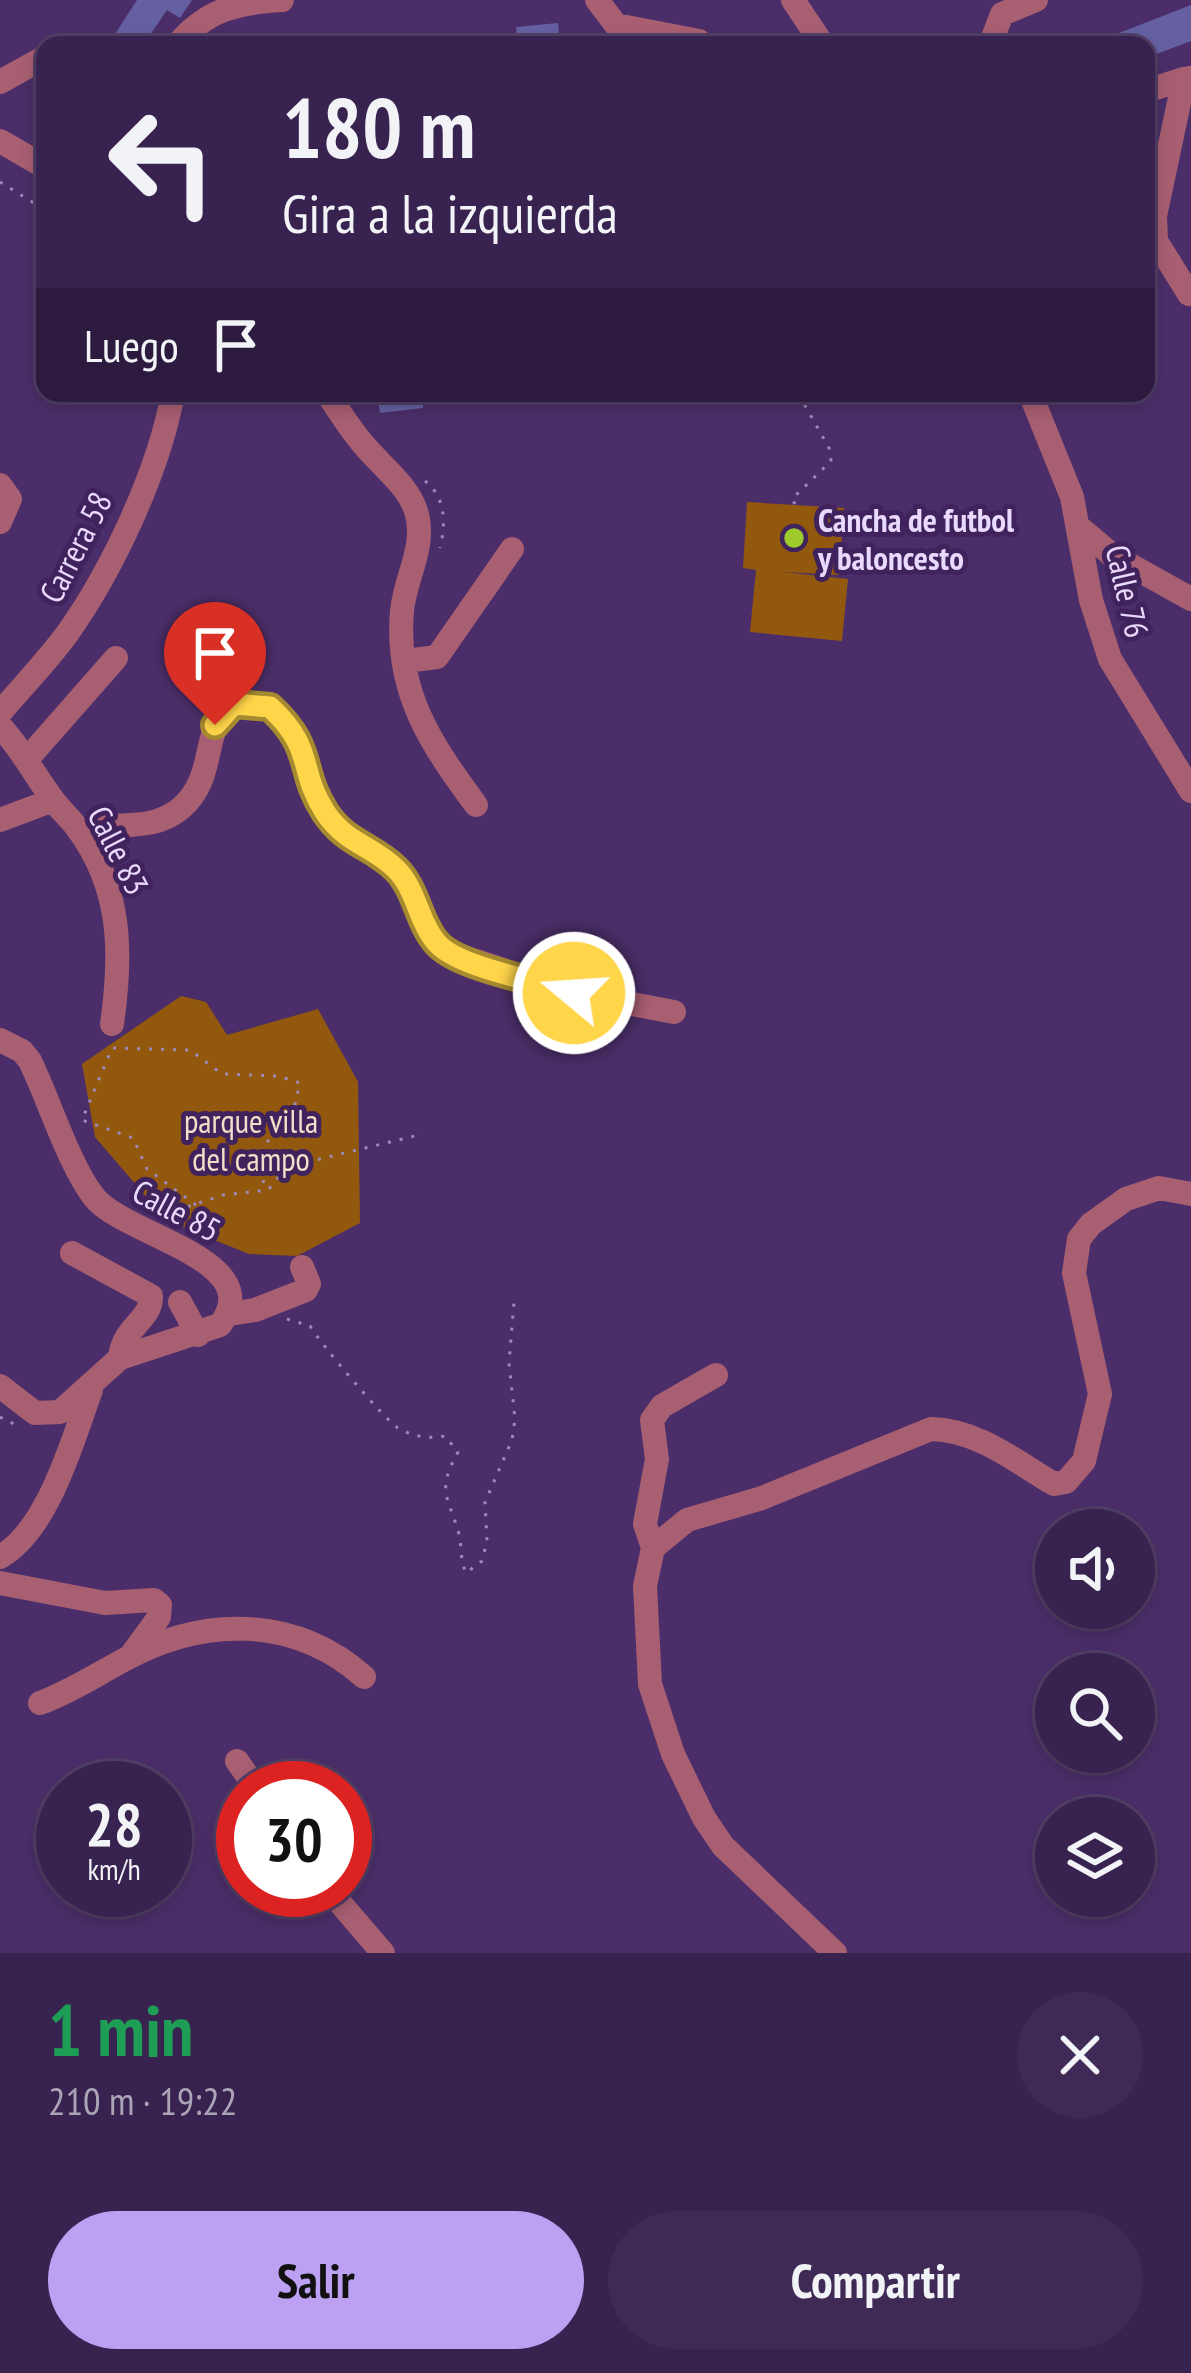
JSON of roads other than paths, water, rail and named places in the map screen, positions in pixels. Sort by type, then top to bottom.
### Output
[{"type":"street","points":[[186,36],[209,14],[239,3],[282,0]]},
{"type":"street","points":[[598,0],[616,25],[673,36]]},
{"type":"street","points":[[793,0],[817,36]]},
{"type":"street","points":[[996,23],[1036,0]]},
{"type":"street","points":[[0,82],[36,61]]},
{"type":"street","points":[[1155,88],[1187,79],[1155,216],[1156,241],[1189,294]]},
{"type":"street","points":[[0,141],[36,162]]},
{"type":"street","name":"Carrera 58","points":[[0,713],[67,634],[124,535],[172,402]]},
{"type":"street","points":[[333,402],[406,493],[417,514],[418,546],[402,610],[405,661],[417,716],[428,740],[476,805]]},
{"type":"street","name":"Calle 76","points":[[1034,402],[1072,496],[1091,600],[1110,659],[1191,790]]},
{"type":"street","points":[[0,485],[10,499],[0,522]]},
{"type":"street","points":[[1080,528],[1112,555],[1191,599]]},
{"type":"street","points":[[405,661],[437,657],[512,549]]},
{"type":"street","points":[[29,757],[116,658]]},
{"type":"street","points":[[81,832],[164,820],[190,800],[204,780],[209,742],[223,713],[243,701],[270,707],[299,737],[326,814],[352,843],[396,869],[420,905],[431,937],[445,951],[574,993],[674,1012]]},
{"type":"street","name":"Calle 83","points":[[0,726],[29,757],[53,800],[81,832],[111,891],[120,968],[112,1024]]},
{"type":"street","points":[[0,820],[53,800]]},
{"type":"street","name":"Calle 85","points":[[0,1040],[22,1051],[30,1061],[94,1197],[128,1223],[214,1266],[226,1277],[229,1314]]},
{"type":"street","points":[[653,1548],[687,1520],[762,1498],[931,1429],[958,1431],[1027,1464],[1054,1484],[1066,1482],[1084,1460],[1100,1394],[1074,1273],[1079,1239],[1091,1224],[1126,1199],[1160,1188],[1191,1194]]},
{"type":"street","points":[[72,1253],[151,1296],[150,1311],[121,1342],[120,1358]]},
{"type":"street","points":[[0,1386],[35,1413],[60,1412],[120,1358],[198,1335],[220,1325],[229,1314],[255,1310],[306,1289],[309,1284],[302,1267]]},
{"type":"street","points":[[180,1301],[198,1335]]},
{"type":"street","points":[[716,1376],[655,1413],[657,1459],[645,1524],[653,1548],[645,1586],[650,1684],[674,1754],[723,1846],[835,1953]]},
{"type":"street","points":[[0,1557],[23,1542],[41,1519],[94,1382]]},
{"type":"street","points":[[0,1583],[104,1603],[154,1600],[160,1605],[159,1617],[131,1656]]},
{"type":"street","points":[[40,1703],[164,1642],[238,1625],[314,1644],[364,1677]]},
{"type":"street","points":[[352,1917],[383,1953]]},
{"type":"place","name":"Cancha de futbol y baloncesto","points":[[794,538]]},
{"type":"park label","name":"parque villa del campo","points":[[251,1139]]}]
